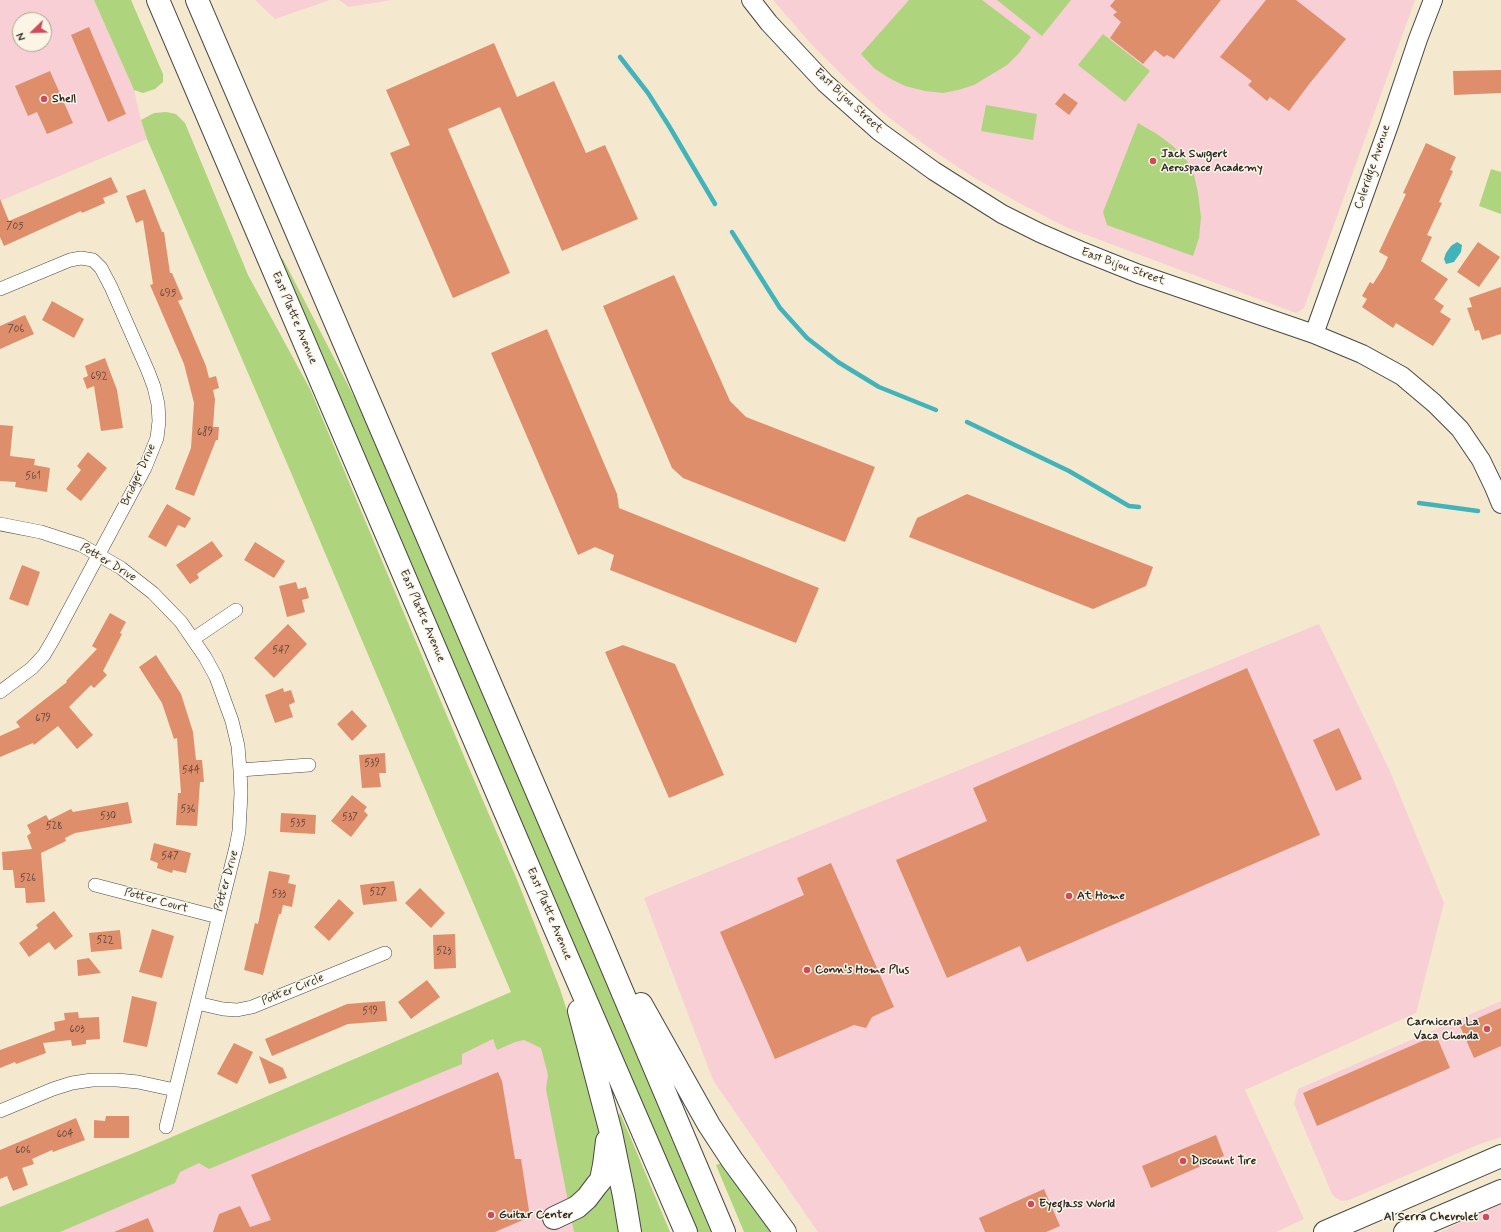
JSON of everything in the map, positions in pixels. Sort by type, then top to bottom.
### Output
[{"type":"highway","name":"East Platte Avenue","points":[[158,0],[686,1232]]},
{"type":"highway","points":[[197,0],[600,939],[724,1232]]},
{"type":"highway","points":[[556,931],[577,1002],[606,1116],[624,1196],[630,1232]]},
{"type":"highway","points":[[600,939],[628,982],[709,1125],[732,1160],[785,1232]]},
{"type":"highway","points":[[554,1218],[576,1207],[587,1198],[600,1180],[607,1148],[606,1116]]},
{"type":"highway","points":[[1332,1231],[1501,1156]]},
{"type":"highway","points":[[1405,1232],[1501,1191]]},
{"type":"street","name":"East Bijou Street","points":[[751,0],[768,23],[825,83],[880,132],[934,171],[1002,214],[1040,234],[1139,274],[1314,334],[1362,354],[1402,376],[1434,403],[1460,429],[1481,460],[1501,504]]},
{"type":"street","name":"Coleridge Avenue","points":[[1314,334],[1433,0]]},
{"type":"street","name":"Bridger Drive","points":[[0,289],[70,260],[81,258],[93,260],[101,268],[111,287],[154,387],[158,404],[159,421],[157,438],[152,454],[54,638],[44,655],[32,668],[0,692]]},
{"type":"street","name":"Potter Drive","points":[[0,524],[19,527],[61,538],[99,555],[121,568],[153,593],[181,622],[193,639],[216,677],[232,721],[238,746],[240,770],[241,793],[239,832],[166,1127]]},
{"type":"street","points":[[193,639],[236,610]]},
{"type":"street","points":[[240,770],[310,765]]},
{"type":"street","name":"Potter Court","points":[[95,885],[218,917]]},
{"type":"street","name":"Potter Circle","points":[[197,1003],[223,1009],[237,1010],[252,1007],[385,953]]},
{"type":"street","points":[[0,1111],[53,1089],[72,1083],[92,1080],[131,1082],[175,1090]]},
{"type":"shaded area","points":[[0,0],[94,0],[134,90],[147,139],[0,201]]},
{"type":"shaded area","points":[[255,0],[330,0],[275,19]]},
{"type":"shaded area","points":[[339,0],[392,0],[349,7]]},
{"type":"shaded area","name":"Jack Swigert Aerospace Academy","points":[[773,0],[1415,0],[1304,308],[1296,313],[1068,228],[973,177],[925,145],[882,112],[812,45]]},
{"type":"shaded area","points":[[1319,624],[1389,769],[1444,903],[1416,1013],[1245,1090],[1304,1219],[1276,1232],[818,1232],[713,1080],[644,898]]},
{"type":"shaded area","points":[[560,989],[620,1232],[0,1232],[0,1207],[139,1151],[511,993]]},
{"type":"shaded area","points":[[1501,1001],[1501,1137],[1477,1145],[1349,1200],[1342,1201],[1336,1198],[1332,1194],[1294,1104],[1298,1089]]},
{"type":"shaded area","name":"Al Serra Chevrolet","points":[[1501,1202],[1501,1232],[1441,1232]]},
{"type":"green space","points":[[94,0],[131,0],[163,74],[163,82],[155,89],[143,93],[134,90]]},
{"type":"green space","points":[[909,0],[982,0],[1031,37],[1019,53],[1007,65],[974,85],[943,93],[925,91],[905,86],[874,68],[861,54]]},
{"type":"green space","points":[[997,0],[1071,0],[1042,36]]},
{"type":"green space","points":[[1103,34],[1150,71],[1125,102],[1078,65]]},
{"type":"green space","points":[[986,105],[1037,114],[1033,140],[981,131]]},
{"type":"green space","points":[[166,112],[176,114],[185,123],[248,275],[310,389],[518,882],[560,989],[593,1092],[609,1163],[620,1232],[574,1232],[546,1089],[548,1075],[541,1048],[524,1040],[515,1042],[497,1050],[493,1039],[462,1054],[462,1064],[209,1169],[199,1163],[180,1172],[175,1183],[60,1232],[0,1232],[0,1207],[139,1151],[511,992],[289,468],[147,139],[141,120],[154,113]]},
{"type":"green space","points":[[1138,123],[1157,134],[1173,146],[1187,161],[1194,175],[1201,217],[1199,238],[1193,256],[1107,225],[1103,212]]},
{"type":"green space","points":[[1491,169],[1501,172],[1501,214],[1479,206]]},
{"type":"green space","points":[[278,256],[283,259],[385,457],[720,1232],[697,1232]]},
{"type":"green space","points":[[620,1113],[670,1232],[639,1232],[618,1117]]},
{"type":"green space","points":[[722,1163],[774,1232],[744,1232],[716,1165]]},
{"type":"water","points":[[1457,242],[1462,245],[1461,252],[1454,262],[1446,264],[1444,259],[1446,253],[1451,246]]},
{"type":"building","points":[[1115,0],[1221,0],[1174,59],[1167,55],[1164,57],[1155,50],[1143,64],[1110,38],[1121,22],[1113,15],[1117,12],[1110,6]]},
{"type":"building","points":[[1266,0],[1296,0],[1346,39],[1289,111],[1270,97],[1267,101],[1248,85],[1252,81],[1220,57]]},
{"type":"building","points":[[89,27],[126,114],[108,122],[71,35]]},
{"type":"building","points":[[494,43],[517,97],[554,81],[586,153],[605,145],[638,219],[562,251],[500,107],[448,129],[510,273],[453,298],[390,153],[410,145],[386,90]]},
{"type":"building","points":[[1501,70],[1501,93],[1454,95],[1453,71]]},
{"type":"building","name":"Shell","points":[[50,71],[73,123],[47,134],[37,112],[28,116],[15,86]]},
{"type":"building","points":[[1064,93],[1078,103],[1069,115],[1055,104]]},
{"type":"building","points":[[1426,143],[1456,157],[1450,170],[1453,171],[1439,202],[1442,203],[1427,235],[1432,237],[1421,261],[1448,279],[1434,299],[1444,306],[1440,312],[1451,319],[1433,346],[1396,323],[1393,328],[1362,307],[1367,299],[1362,296],[1370,282],[1373,284],[1388,257],[1379,252],[1406,194],[1403,193]]},
{"type":"building","points":[[111,177],[118,192],[103,198],[105,203],[82,213],[81,211],[4,246],[0,237],[0,199],[9,221]]},
{"type":"building","points":[[145,189],[162,232],[164,232],[170,273],[172,273],[183,299],[178,301],[206,366],[209,378],[216,376],[219,388],[213,390],[215,399],[213,427],[219,427],[218,440],[216,440],[194,496],[175,489],[191,448],[194,403],[184,364],[150,285],[153,284],[143,220],[136,223],[126,196]]},
{"type":"building","points":[[1478,242],[1500,257],[1479,287],[1457,272]]},
{"type":"building","points":[[674,275],[730,401],[746,417],[875,467],[845,542],[683,478],[672,468],[603,306]]},
{"type":"building","points":[[1501,287],[1501,334],[1482,340],[1479,330],[1475,331],[1467,308],[1472,307],[1469,298]]},
{"type":"building","points":[[52,301],[84,319],[74,338],[42,320]]},
{"type":"building","points":[[25,315],[34,334],[0,349],[0,326]]},
{"type":"building","points":[[547,329],[617,494],[619,508],[819,588],[796,643],[610,570],[614,555],[595,547],[578,555],[491,353]]},
{"type":"building","points":[[105,358],[117,390],[123,428],[101,431],[94,386],[87,389],[83,378],[88,376],[85,366]]},
{"type":"building","points":[[0,425],[13,426],[10,456],[35,459],[34,465],[50,468],[47,492],[15,487],[16,482],[0,481]]},
{"type":"building","points":[[88,452],[107,468],[81,501],[66,489],[81,470],[77,466]]},
{"type":"building","points":[[967,494],[1153,567],[1146,586],[1093,609],[909,537],[917,518]]},
{"type":"building","points":[[167,504],[191,518],[185,528],[178,525],[166,547],[148,537]]},
{"type":"building","points":[[212,541],[223,556],[197,574],[199,578],[190,584],[176,565]]},
{"type":"building","points":[[255,542],[285,561],[274,578],[244,560]]},
{"type":"building","points":[[22,565],[40,572],[28,606],[9,599]]},
{"type":"building","points":[[296,582],[298,589],[306,587],[309,598],[302,600],[305,612],[287,617],[279,586]]},
{"type":"building","points":[[110,613],[126,622],[120,633],[122,634],[103,671],[107,675],[94,688],[91,685],[69,707],[93,735],[77,749],[58,726],[34,745],[33,743],[0,757],[0,736],[20,727],[16,722],[67,682],[66,681],[97,649],[92,646]]},
{"type":"building","points":[[288,624],[307,644],[274,678],[254,658]]},
{"type":"building","points":[[623,645],[675,664],[724,775],[669,798],[605,652]]},
{"type":"building","points":[[156,655],[181,694],[193,732],[196,760],[202,760],[204,782],[200,782],[197,826],[176,825],[178,793],[181,793],[177,738],[174,739],[162,703],[139,667]]},
{"type":"building","points":[[1247,668],[1320,835],[1027,962],[1020,946],[947,978],[896,860],[987,821],[973,788]]},
{"type":"building","points":[[283,688],[284,692],[291,690],[295,702],[289,705],[293,717],[275,723],[265,695]]},
{"type":"building","points":[[352,710],[367,726],[352,741],[337,724]]},
{"type":"building","points":[[1339,728],[1362,779],[1336,791],[1313,740]]},
{"type":"building","points":[[385,753],[386,773],[379,773],[381,787],[362,788],[359,755]]},
{"type":"building","points":[[352,795],[367,807],[364,811],[368,815],[351,837],[331,821]]},
{"type":"building","points":[[128,802],[132,823],[75,833],[65,838],[66,841],[41,853],[45,902],[26,903],[25,888],[15,888],[13,870],[3,870],[2,852],[32,849],[27,836],[31,833],[27,825],[46,815],[49,820],[71,809],[73,812]]},
{"type":"building","points":[[281,813],[316,815],[315,834],[280,832]]},
{"type":"building","points":[[154,843],[191,853],[186,873],[173,870],[172,873],[157,868],[158,863],[150,860]]},
{"type":"building","name":"Conn's Home Plus","points":[[831,863],[894,1007],[872,1017],[866,1028],[854,1025],[775,1059],[720,932],[804,895],[797,878]]},
{"type":"building","points":[[269,871],[290,875],[288,883],[296,885],[292,907],[283,905],[281,914],[279,914],[263,975],[244,970],[255,923],[258,924]]},
{"type":"building","points":[[394,881],[397,901],[363,905],[360,885]]},
{"type":"building","points":[[420,888],[445,913],[431,928],[405,903]]},
{"type":"building","points":[[339,899],[354,913],[329,941],[314,927]]},
{"type":"building","points":[[54,911],[73,936],[55,950],[49,942],[29,957],[19,943],[38,928],[36,925]]},
{"type":"building","points":[[152,929],[174,936],[162,978],[139,972]]},
{"type":"building","points":[[120,930],[122,949],[91,952],[89,933]]},
{"type":"building","points":[[455,934],[456,968],[434,969],[433,935]]},
{"type":"building","points":[[89,958],[101,973],[78,976],[77,960]]},
{"type":"building","points":[[427,980],[440,997],[411,1019],[398,1002]]},
{"type":"building","points":[[132,996],[157,1002],[147,1047],[123,1042]]},
{"type":"building","points":[[385,1001],[387,1021],[348,1024],[272,1056],[265,1039],[347,1004]]},
{"type":"building","points":[[1501,1008],[1501,1046],[1474,1058],[1460,1026]]},
{"type":"building","points":[[78,1012],[79,1018],[99,1017],[100,1039],[86,1040],[86,1044],[72,1046],[71,1040],[43,1043],[46,1053],[0,1068],[0,1050],[55,1030],[54,1022],[65,1020],[64,1013]]},
{"type":"building","points":[[1436,1035],[1450,1068],[1317,1126],[1303,1093]]},
{"type":"building","points":[[234,1043],[253,1052],[237,1084],[217,1074]]},
{"type":"building","points":[[259,1056],[283,1068],[287,1078],[269,1084]]},
{"type":"building","points":[[498,1072],[502,1081],[515,1159],[521,1159],[530,1217],[495,1232],[213,1232],[219,1214],[240,1206],[250,1227],[271,1220],[251,1175]]},
{"type":"building","points":[[106,1116],[129,1116],[129,1138],[94,1138],[94,1120],[105,1121]]},
{"type":"building","points":[[76,1118],[85,1140],[53,1152],[52,1150],[32,1159],[34,1164],[22,1168],[28,1185],[13,1191],[7,1176],[0,1179],[0,1150]]},
{"type":"building","name":"Discount Tire","points":[[1216,1135],[1224,1156],[1151,1188],[1142,1166]]},
{"type":"building","name":"Eyeglass World","points":[[1044,1189],[1060,1226],[1046,1232],[985,1232],[979,1218]]},
{"type":"building","points":[[148,1218],[154,1232],[114,1232]]},
{"type":"waterway","points":[[620,57],[648,93],[715,204]]},
{"type":"waterway","points":[[732,232],[780,308],[807,338],[838,362],[879,387],[936,410]]},
{"type":"waterway","points":[[967,422],[1069,471],[1129,506],[1139,507]]},
{"type":"waterway","points":[[1419,503],[1478,511]]},
{"type":"place","name":"Shell","points":[[44,99]]},
{"type":"place","name":"Jack Swigert Aerospace Academy","points":[[1153,161]]},
{"type":"place","name":"At Home","points":[[1069,896]]},
{"type":"place","name":"Conn's Home Plus","points":[[807,970]]},
{"type":"place","name":"Carniceria La Vaca Chonda","points":[[1487,1029]]},
{"type":"place","name":"Discount Tire","points":[[1183,1161]]},
{"type":"place","name":"Eyeglass World","points":[[1031,1204]]},
{"type":"place","name":"Guitar Center","points":[[491,1215]]},
{"type":"place","name":"Al Serra Chevrolet","points":[[1486,1217]]}]
